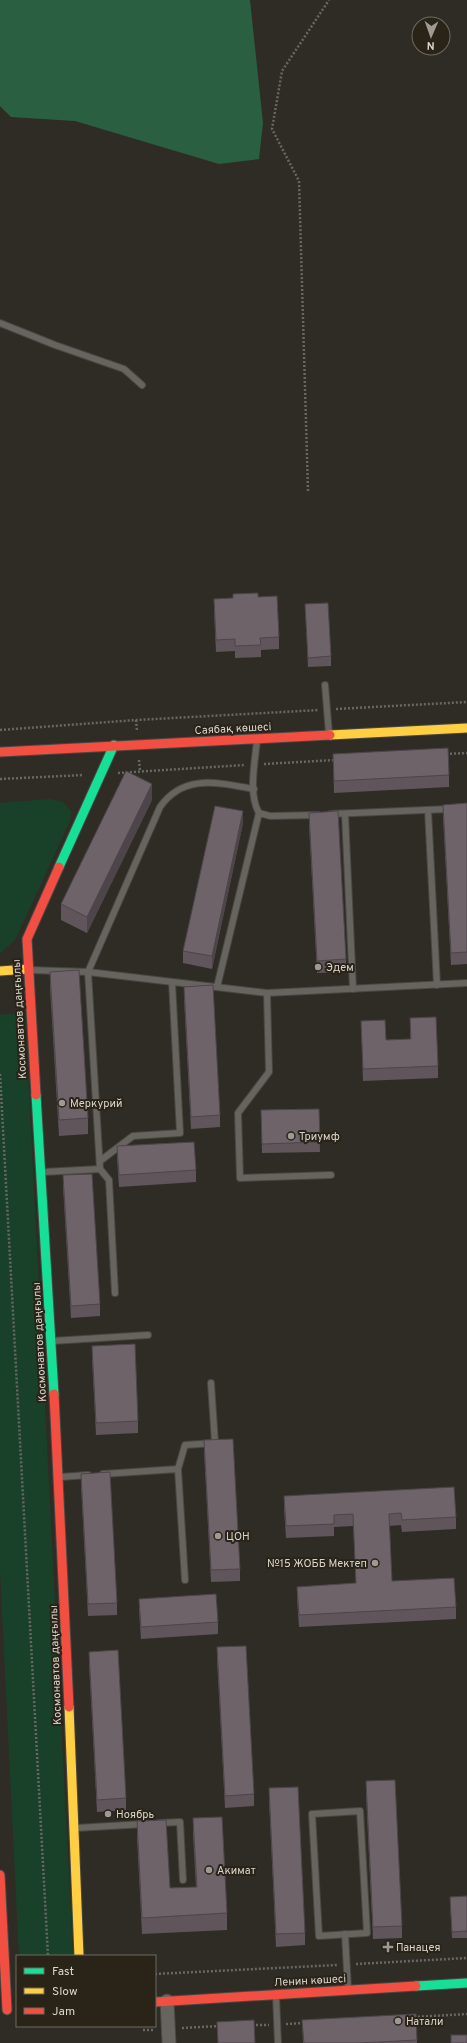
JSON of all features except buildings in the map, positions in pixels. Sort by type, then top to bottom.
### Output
[{"type":"street","name":"Саябақ көшесі","points":[[0,752],[467,728]]},
{"type":"street","name":"Космонавтов даңғылы","points":[[79,1955],[60,1477],[28,970],[28,939],[114,745]]},
{"type":"street","points":[[0,971],[28,970]]},
{"type":"street","points":[[0,1875],[8,2010]]},
{"type":"street","name":"Ленин көшесі","points":[[161,2001],[467,1983]]},
{"type":"street","points":[[161,2001],[169,2043]]},
{"type":"lane","points":[[0,323],[55,345],[124,369],[142,385]]},
{"type":"lane","points":[[325,685],[329,735]]},
{"type":"lane","points":[[217,987],[259,813],[255,806],[254,789],[257,739]]},
{"type":"lane","points":[[115,1293],[109,1180],[100,1169],[88,972],[160,807],[167,797],[183,786],[202,783],[254,789]]},
{"type":"lane","points":[[259,813],[270,816],[459,808]]},
{"type":"lane","points":[[428,810],[437,985]]},
{"type":"lane","points":[[345,814],[353,989]]},
{"type":"lane","points":[[28,970],[88,972],[267,993],[467,984]]},
{"type":"lane","points":[[100,1161],[133,1136],[180,1133],[172,982]]},
{"type":"lane","points":[[267,993],[269,1072],[238,1113],[240,1178],[331,1175]]},
{"type":"lane","points":[[41,1172],[100,1169]]},
{"type":"lane","points":[[52,1341],[148,1335]]},
{"type":"lane","points":[[185,1580],[178,1469],[185,1444],[215,1443],[211,1383]]},
{"type":"lane","points":[[60,1477],[178,1469]]},
{"type":"lane","points":[[360,1811],[367,1933],[345,1934],[318,1936],[312,1814],[360,1811]]},
{"type":"lane","points":[[74,1828],[180,1822],[183,1880]]},
{"type":"lane","points":[[345,1934],[348,1990]]},
{"type":"lane","points":[[276,1994],[278,2043]]},
{"type":"path","points":[[308,491],[299,182],[272,129],[282,71],[329,0]]},
{"type":"path","points":[[0,730],[136,720],[467,702]]},
{"type":"path","points":[[443,754],[467,753]]},
{"type":"path","points":[[0,779],[341,759]]},
{"type":"path","points":[[0,1074],[48,1955]]},
{"type":"path","points":[[156,1974],[467,1958]]},
{"type":"path","points":[[412,2017],[467,2014]]},
{"type":"path","points":[[246,2025],[309,2023]]},
{"type":"path","points":[[200,2027],[222,2026]]},
{"type":"green space","points":[[0,0],[250,0],[263,123],[259,159],[219,164],[75,121],[11,117],[0,106]]},
{"type":"green space","points":[[50,799],[63,802],[71,811],[70,821],[15,940],[0,953],[0,803]]},
{"type":"green space","points":[[25,1013],[73,1955],[19,1955],[0,1570],[0,1015]]},
{"type":"traffic: fast","points":[[59,867],[114,745]]},
{"type":"traffic: fast","points":[[36,1095],[54,1394]]},
{"type":"traffic: fast","points":[[416,1986],[467,1983]]},
{"type":"traffic: slow","points":[[330,735],[467,728]]},
{"type":"traffic: slow","points":[[0,971],[28,969]]},
{"type":"traffic: slow","points":[[69,1707],[79,1955]]},
{"type":"traffic: jam","points":[[0,752],[330,735]]},
{"type":"traffic: jam","points":[[36,1095],[27,939],[59,867]]},
{"type":"traffic: jam","points":[[54,1394],[69,1707]]},
{"type":"traffic: jam","points":[[0,1875],[7,2010]]},
{"type":"traffic: jam","points":[[156,2002],[416,1986]]},
{"type":"place","name":"Эдем","points":[[318,967]]},
{"type":"place","name":"Меркурий","points":[[62,1103]]},
{"type":"place","name":"Триумф","points":[[291,1136]]},
{"type":"place","name":"ЦОН","points":[[218,1536]]},
{"type":"place","name":"№15 ЖОББ Мектеп","points":[[375,1563]]},
{"type":"place","name":"Ноябрь","points":[[108,1814]]},
{"type":"place","name":"Акимат","points":[[209,1870]]},
{"type":"place","name":"Панацея","points":[[388,1947]]},
{"type":"place","name":"Натали","points":[[398,2021]]}]
